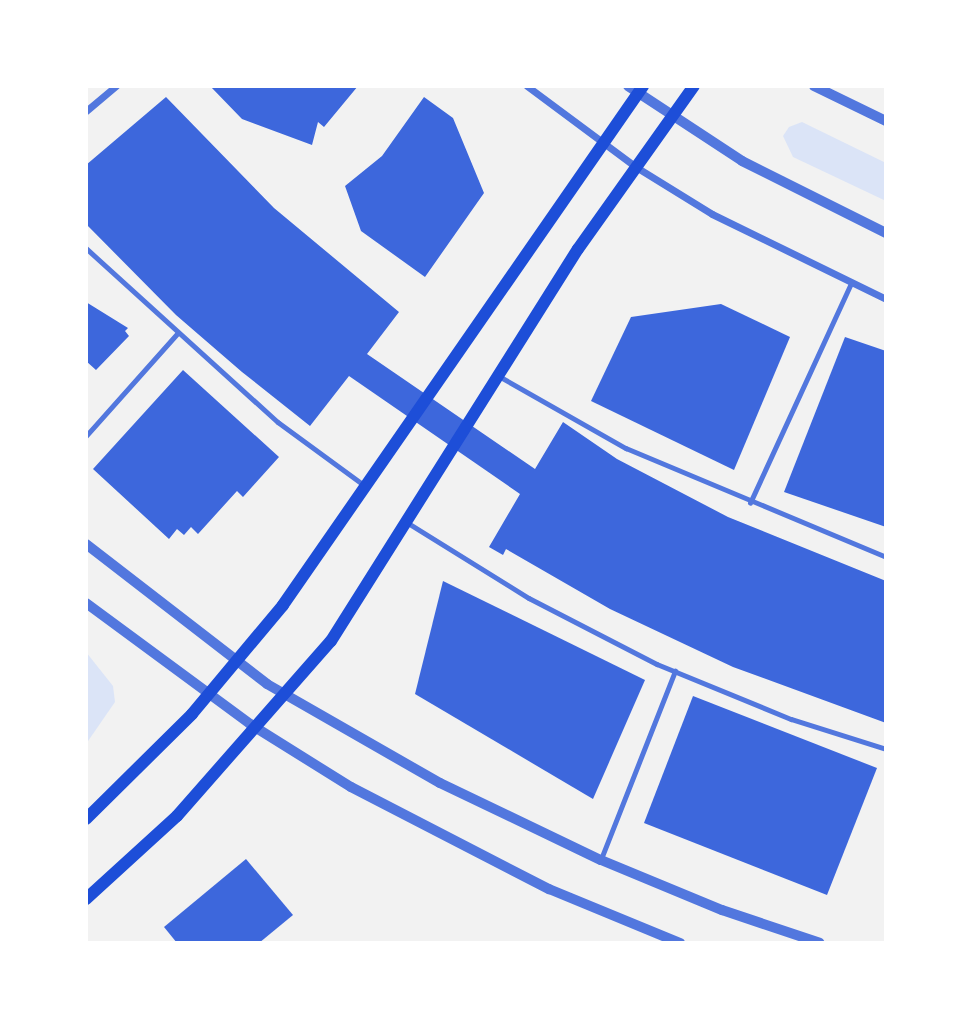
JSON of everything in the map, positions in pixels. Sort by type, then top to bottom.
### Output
[{"type":"main road","points":[[86,899],[177,816],[257,729],[331,641],[498,376],[636,167],[694,86]]},
{"type":"main road","points":[[86,819],[136,773],[208,695],[283,605],[603,143],[636,88]]},
{"type":"street","points":[[86,111],[116,86]]},
{"type":"street","points":[[527,86],[636,167],[723,220],[886,299]]},
{"type":"street","points":[[814,86],[886,121]]},
{"type":"street","points":[[636,88],[672,117],[763,173],[886,233]]},
{"type":"street","points":[[86,544],[237,662],[286,695],[440,783],[601,860],[722,910],[820,943]]},
{"type":"street","points":[[86,603],[257,729],[418,825],[549,889],[680,943]]},
{"type":"lane","points":[[86,248],[177,334],[278,422],[365,486]]},
{"type":"lane","points":[[750,503],[850,283]]},
{"type":"lane","points":[[86,436],[177,334]]},
{"type":"lane","points":[[498,376],[626,448],[750,503],[886,557]]},
{"type":"lane","points":[[406,522],[529,598],[675,671],[791,719],[886,749]]},
{"type":"lane","points":[[601,860],[675,671]]},
{"type":"shaded area","points":[[802,122],[886,163],[886,201],[793,157],[783,136],[789,127]]},
{"type":"shaded area","points":[[86,652],[113,686],[115,702],[86,744]]},
{"type":"building","points":[[210,86],[358,86],[324,127],[318,122],[312,145],[242,119]]},
{"type":"building","points":[[166,97],[274,208],[399,312],[367,354],[535,469],[563,422],[617,459],[728,517],[886,581],[886,723],[733,667],[610,609],[506,549],[503,555],[489,547],[520,494],[349,376],[310,426],[176,315],[86,224],[86,165]]},
{"type":"building","points":[[424,97],[453,118],[484,193],[425,277],[361,231],[345,186],[382,156]]},
{"type":"building","points":[[86,302],[128,328],[125,331],[129,336],[96,370],[86,361]]},
{"type":"building","points":[[721,304],[790,337],[734,470],[591,401],[631,317]]},
{"type":"building","points":[[845,337],[886,351],[886,527],[784,492]]},
{"type":"building","points":[[183,370],[279,457],[243,497],[237,491],[198,534],[191,527],[184,535],[177,529],[169,539],[93,469]]},
{"type":"building","points":[[443,581],[645,680],[593,799],[415,694]]},
{"type":"building","points":[[693,696],[877,768],[827,895],[644,823]]},
{"type":"building","points":[[246,859],[293,915],[259,943],[177,943],[164,927]]}]
